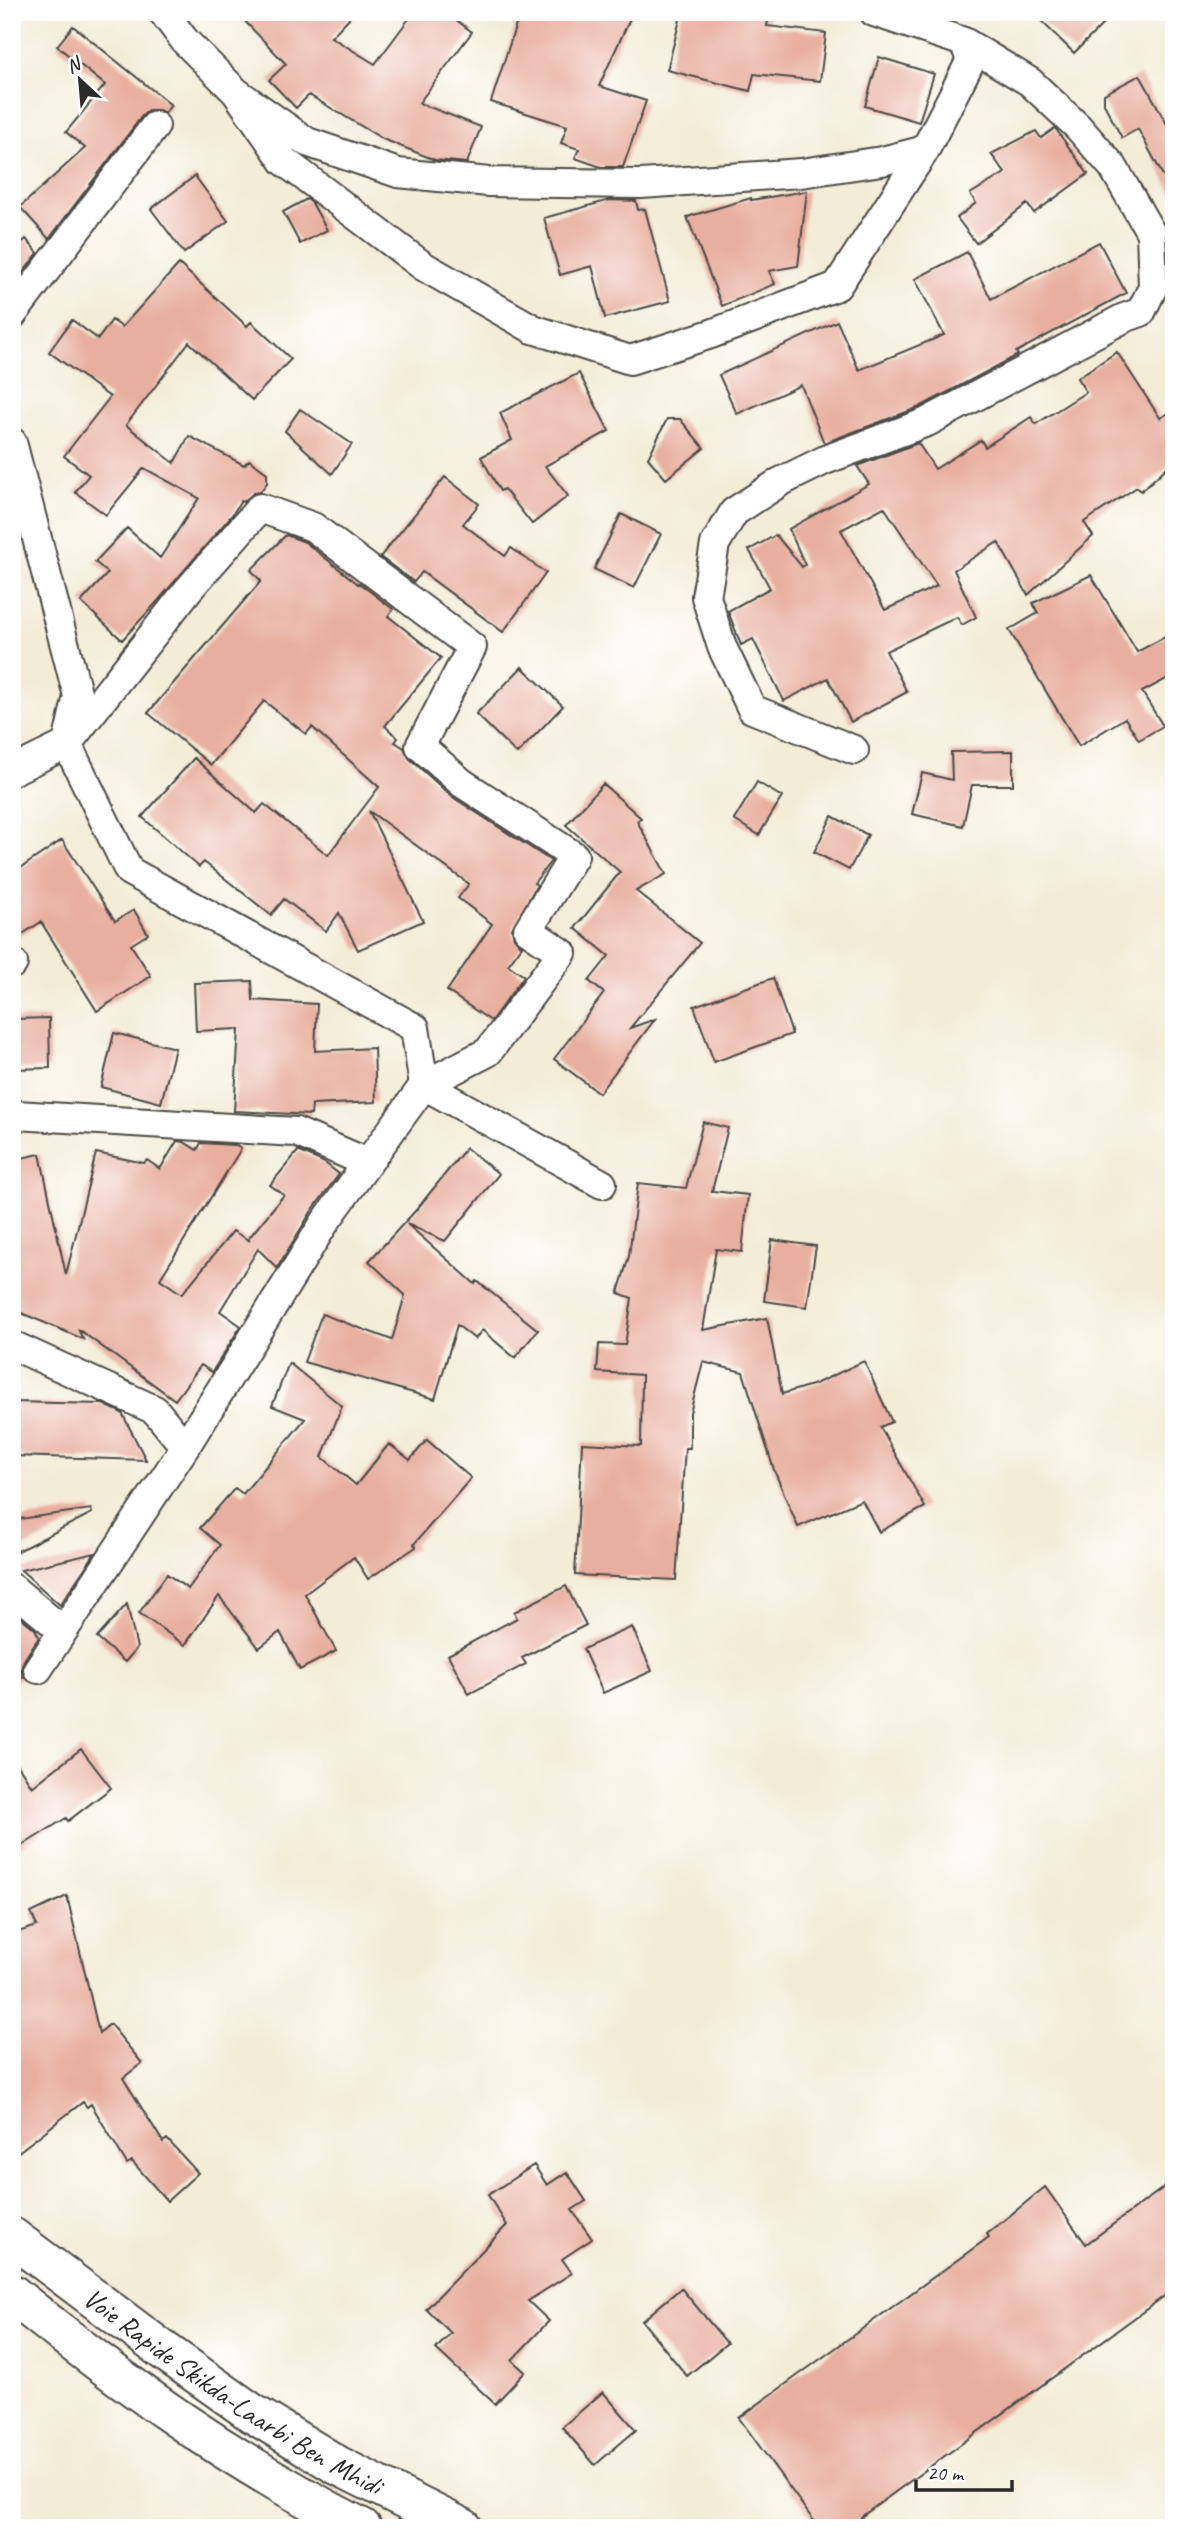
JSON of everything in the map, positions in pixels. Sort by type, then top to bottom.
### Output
[{"type":"highway","name":"Voie Rapide Skikda-Laarbi Ben Mhidi","points":[[12,2237],[252,2413],[337,2465],[463,2528]]},
{"type":"highway","name":"Voie Rapide Skikda-Laarbi Ben Mhidi","points":[[12,2294],[144,2397],[278,2482],[362,2528]]},
{"type":"street","points":[[163,12],[185,41],[236,92],[307,142],[398,173],[489,182],[641,184],[801,173],[882,161],[925,150]]},
{"type":"street","points":[[854,750],[752,709],[722,647],[706,597],[715,544],[734,512],[780,482],[825,460],[927,422],[1124,318],[1141,312],[1153,287],[1151,233],[1113,167],[1078,127],[1030,82],[964,41],[874,12]]},
{"type":"street","points":[[236,92],[284,161],[423,266],[533,329],[630,360],[711,334],[837,286],[925,150],[971,60],[964,41]]},
{"type":"street","points":[[12,315],[155,126]]},
{"type":"street","points":[[12,442],[78,696],[67,744],[129,871],[415,1028],[424,1085]]},
{"type":"street","points":[[12,771],[67,744],[188,590],[260,508],[313,527],[472,647],[420,746],[462,783],[574,856],[528,930],[562,953],[488,1052],[424,1085],[325,1222],[185,1447],[38,1669]]},
{"type":"street","points":[[424,1085],[602,1184]]},
{"type":"street","points":[[16,1115],[296,1132],[368,1163]]},
{"type":"street","points":[[12,1345],[155,1410],[185,1447]]},
{"type":"street","points":[[12,1588],[63,1631]]},
{"type":"building","points":[[236,12],[355,12],[331,37],[375,64],[414,12],[446,12],[472,32],[419,103],[481,127],[467,163],[435,160],[383,139],[309,95],[296,108],[269,80],[286,64]]},
{"type":"building","points":[[520,12],[633,12],[599,86],[646,101],[623,167],[601,167],[575,158],[579,149],[561,143],[567,126],[491,102]]},
{"type":"building","points":[[682,12],[770,12],[767,26],[826,33],[820,81],[754,74],[750,91],[667,70]]},
{"type":"building","points":[[1032,12],[1115,12],[1074,53]]},
{"type":"building","points":[[73,26],[171,105],[165,113],[149,110],[142,116],[49,239],[20,207],[85,148],[66,132],[105,85],[57,46]]},
{"type":"building","points":[[879,57],[934,74],[919,122],[865,106]]},
{"type":"building","points":[[1140,75],[1174,137],[1174,196],[1138,129],[1122,138],[1104,104],[1104,94]]},
{"type":"building","points":[[1055,128],[1088,174],[1034,213],[1027,204],[976,243],[957,218],[976,203],[970,194],[1005,173],[991,154],[1036,131],[1041,138]]},
{"type":"building","points":[[195,176],[228,221],[184,253],[151,209]]},
{"type":"building","points":[[807,191],[798,266],[769,271],[775,284],[722,306],[687,217],[751,198]]},
{"type":"building","points":[[307,199],[327,230],[300,244],[283,212]]},
{"type":"building","points":[[610,200],[636,201],[638,210],[645,209],[670,301],[605,318],[592,266],[560,275],[544,218]]},
{"type":"building","points":[[26,239],[38,253],[12,287],[12,251]]},
{"type":"building","points":[[1099,242],[1126,293],[920,407],[824,443],[801,385],[737,414],[719,375],[837,321],[859,370],[944,335],[915,279],[967,252],[991,299]]},
{"type":"building","points":[[179,264],[247,326],[251,322],[291,359],[252,400],[189,342],[126,425],[174,463],[189,436],[244,465],[249,460],[267,473],[267,483],[260,492],[255,492],[241,501],[232,515],[122,640],[81,602],[108,573],[95,562],[127,528],[160,558],[199,498],[144,468],[106,515],[75,492],[89,475],[64,456],[110,397],[49,352],[72,320],[98,339],[112,320],[122,327]]},
{"type":"building","points":[[1117,352],[1160,418],[1174,410],[1174,461],[1141,491],[1137,487],[1084,522],[1093,536],[1028,595],[998,542],[954,570],[976,617],[962,625],[957,617],[886,651],[907,692],[851,722],[828,678],[784,701],[753,639],[741,645],[728,611],[770,588],[749,550],[776,535],[802,567],[805,565],[789,529],[869,484],[857,466],[918,443],[935,469],[981,440],[985,447],[1031,417],[1036,424],[1086,392],[1077,378]],"holes":[[[884,507],[937,586],[885,610],[841,530]]]},
{"type":"building","points":[[579,373],[609,431],[545,466],[568,496],[532,524],[504,489],[500,491],[481,457],[512,440],[500,413]]},
{"type":"building","points":[[300,409],[352,444],[332,474],[285,431]]},
{"type":"building","points":[[667,419],[680,419],[704,448],[666,479],[648,458]]},
{"type":"building","points":[[445,477],[479,504],[463,524],[505,556],[511,548],[546,573],[503,632],[422,572],[414,582],[380,557]]},
{"type":"building","points":[[621,514],[661,534],[634,588],[594,569]]},
{"type":"building","points":[[286,535],[305,542],[393,609],[388,616],[441,658],[385,726],[398,738],[395,742],[451,796],[551,861],[534,883],[537,885],[512,929],[514,938],[522,946],[508,965],[524,976],[491,1021],[447,991],[492,924],[458,898],[469,884],[369,811],[423,921],[358,950],[339,913],[326,931],[284,899],[271,915],[204,862],[199,867],[142,817],[194,758],[256,813],[264,804],[328,855],[379,787],[312,727],[306,734],[264,701],[211,765],[148,713],[261,581],[251,570]]},
{"type":"building","points":[[1091,575],[1137,652],[1174,632],[1174,675],[1142,692],[1163,726],[1139,740],[1125,718],[1079,746],[1009,630],[1038,613],[1033,603]]},
{"type":"building","points":[[522,667],[563,706],[517,754],[476,714]]},
{"type":"building","points":[[1013,751],[1013,785],[972,785],[963,826],[912,814],[922,773],[952,780],[951,752]]},
{"type":"building","points":[[757,782],[782,797],[759,835],[734,820]]},
{"type":"building","points":[[603,784],[641,818],[637,821],[666,874],[636,891],[700,943],[630,1028],[655,1019],[599,1093],[554,1059],[604,993],[589,981],[609,956],[575,928],[620,872],[566,825]]},
{"type":"building","points":[[832,816],[868,835],[849,870],[814,852]]},
{"type":"building","points":[[62,840],[115,921],[134,910],[148,934],[131,945],[151,976],[97,1011],[41,922],[12,941],[12,874]]},
{"type":"building","points":[[773,978],[792,1034],[714,1062],[694,1006]]},
{"type":"building","points":[[252,981],[253,1000],[317,1004],[315,1051],[374,1048],[376,1102],[312,1105],[311,1115],[234,1111],[239,1029],[196,1031],[194,983]]},
{"type":"building","points":[[49,1018],[50,1068],[12,1069],[12,1019]]},
{"type":"building","points":[[114,1033],[175,1048],[161,1103],[101,1087]]},
{"type":"building","points":[[703,1122],[728,1128],[712,1191],[748,1195],[742,1252],[716,1249],[703,1330],[767,1318],[782,1394],[815,1384],[864,1361],[892,1422],[880,1427],[925,1507],[879,1532],[862,1500],[798,1527],[774,1470],[743,1372],[703,1362],[690,1413],[690,1448],[685,1448],[676,1580],[575,1575],[582,1443],[641,1446],[642,1375],[597,1372],[599,1344],[625,1345],[632,1298],[618,1293],[629,1256],[638,1183],[686,1188]]},
{"type":"building","points":[[177,1141],[197,1150],[201,1143],[235,1145],[241,1149],[160,1279],[182,1294],[233,1231],[250,1241],[248,1239],[284,1195],[270,1185],[298,1151],[325,1163],[339,1174],[311,1212],[277,1268],[258,1249],[220,1311],[241,1326],[212,1372],[201,1365],[175,1400],[78,1329],[83,1339],[12,1309],[12,1160],[40,1154],[66,1275],[96,1153],[144,1163],[147,1160],[160,1169]]},
{"type":"building","points":[[466,1148],[499,1174],[445,1241],[407,1224],[475,1284],[477,1281],[538,1330],[515,1358],[482,1330],[475,1339],[457,1325],[435,1399],[304,1362],[322,1314],[392,1340],[405,1295],[369,1261],[417,1209]]},
{"type":"building","points":[[772,1240],[816,1246],[807,1307],[764,1301]]},
{"type":"building","points":[[289,1363],[342,1406],[322,1457],[356,1485],[389,1444],[410,1460],[427,1440],[471,1478],[414,1544],[416,1547],[368,1579],[354,1557],[305,1594],[336,1651],[300,1670],[280,1632],[259,1648],[219,1596],[185,1645],[139,1613],[167,1574],[188,1589],[220,1545],[200,1528],[235,1488],[243,1494],[305,1419],[272,1406]]},
{"type":"building","points":[[12,1402],[103,1404],[122,1413],[146,1460],[12,1456]]},
{"type":"building","points":[[91,1509],[92,1513],[12,1554],[12,1520]]},
{"type":"building","points":[[95,1553],[60,1605],[21,1570],[52,1563]]},
{"type":"building","points":[[566,1586],[586,1625],[522,1658],[526,1664],[469,1694],[448,1655],[517,1618],[514,1612]]},
{"type":"building","points":[[127,1604],[137,1648],[125,1662],[97,1638]]},
{"type":"building","points":[[12,1610],[35,1629],[39,1637],[24,1660],[21,1669],[23,1677],[12,1682]]},
{"type":"building","points":[[632,1627],[652,1671],[603,1693],[583,1649]]},
{"type":"building","points":[[81,1749],[111,1788],[68,1821],[66,1818],[12,1852],[12,1756],[32,1787]]},
{"type":"building","points":[[67,1896],[99,2033],[110,2024],[142,2063],[123,2078],[163,2142],[167,2139],[198,2173],[167,2201],[132,2161],[127,2164],[91,2104],[87,2107],[83,2102],[12,2157],[12,1934],[37,1926],[31,1913]]},
{"type":"building","points":[[534,2165],[547,2185],[567,2172],[586,2201],[572,2210],[592,2239],[562,2259],[572,2273],[528,2301],[549,2321],[512,2360],[525,2372],[495,2404],[436,2349],[451,2333],[426,2309],[507,2225],[488,2195]]},
{"type":"building","points":[[1174,2180],[1174,2289],[861,2517],[869,2528],[819,2528],[739,2418],[989,2237],[987,2234],[1045,2187],[1086,2244]]},
{"type":"building","points":[[681,2288],[727,2343],[687,2376],[642,2321]]},
{"type":"building","points":[[603,2392],[636,2430],[595,2465],[562,2427]]}]
